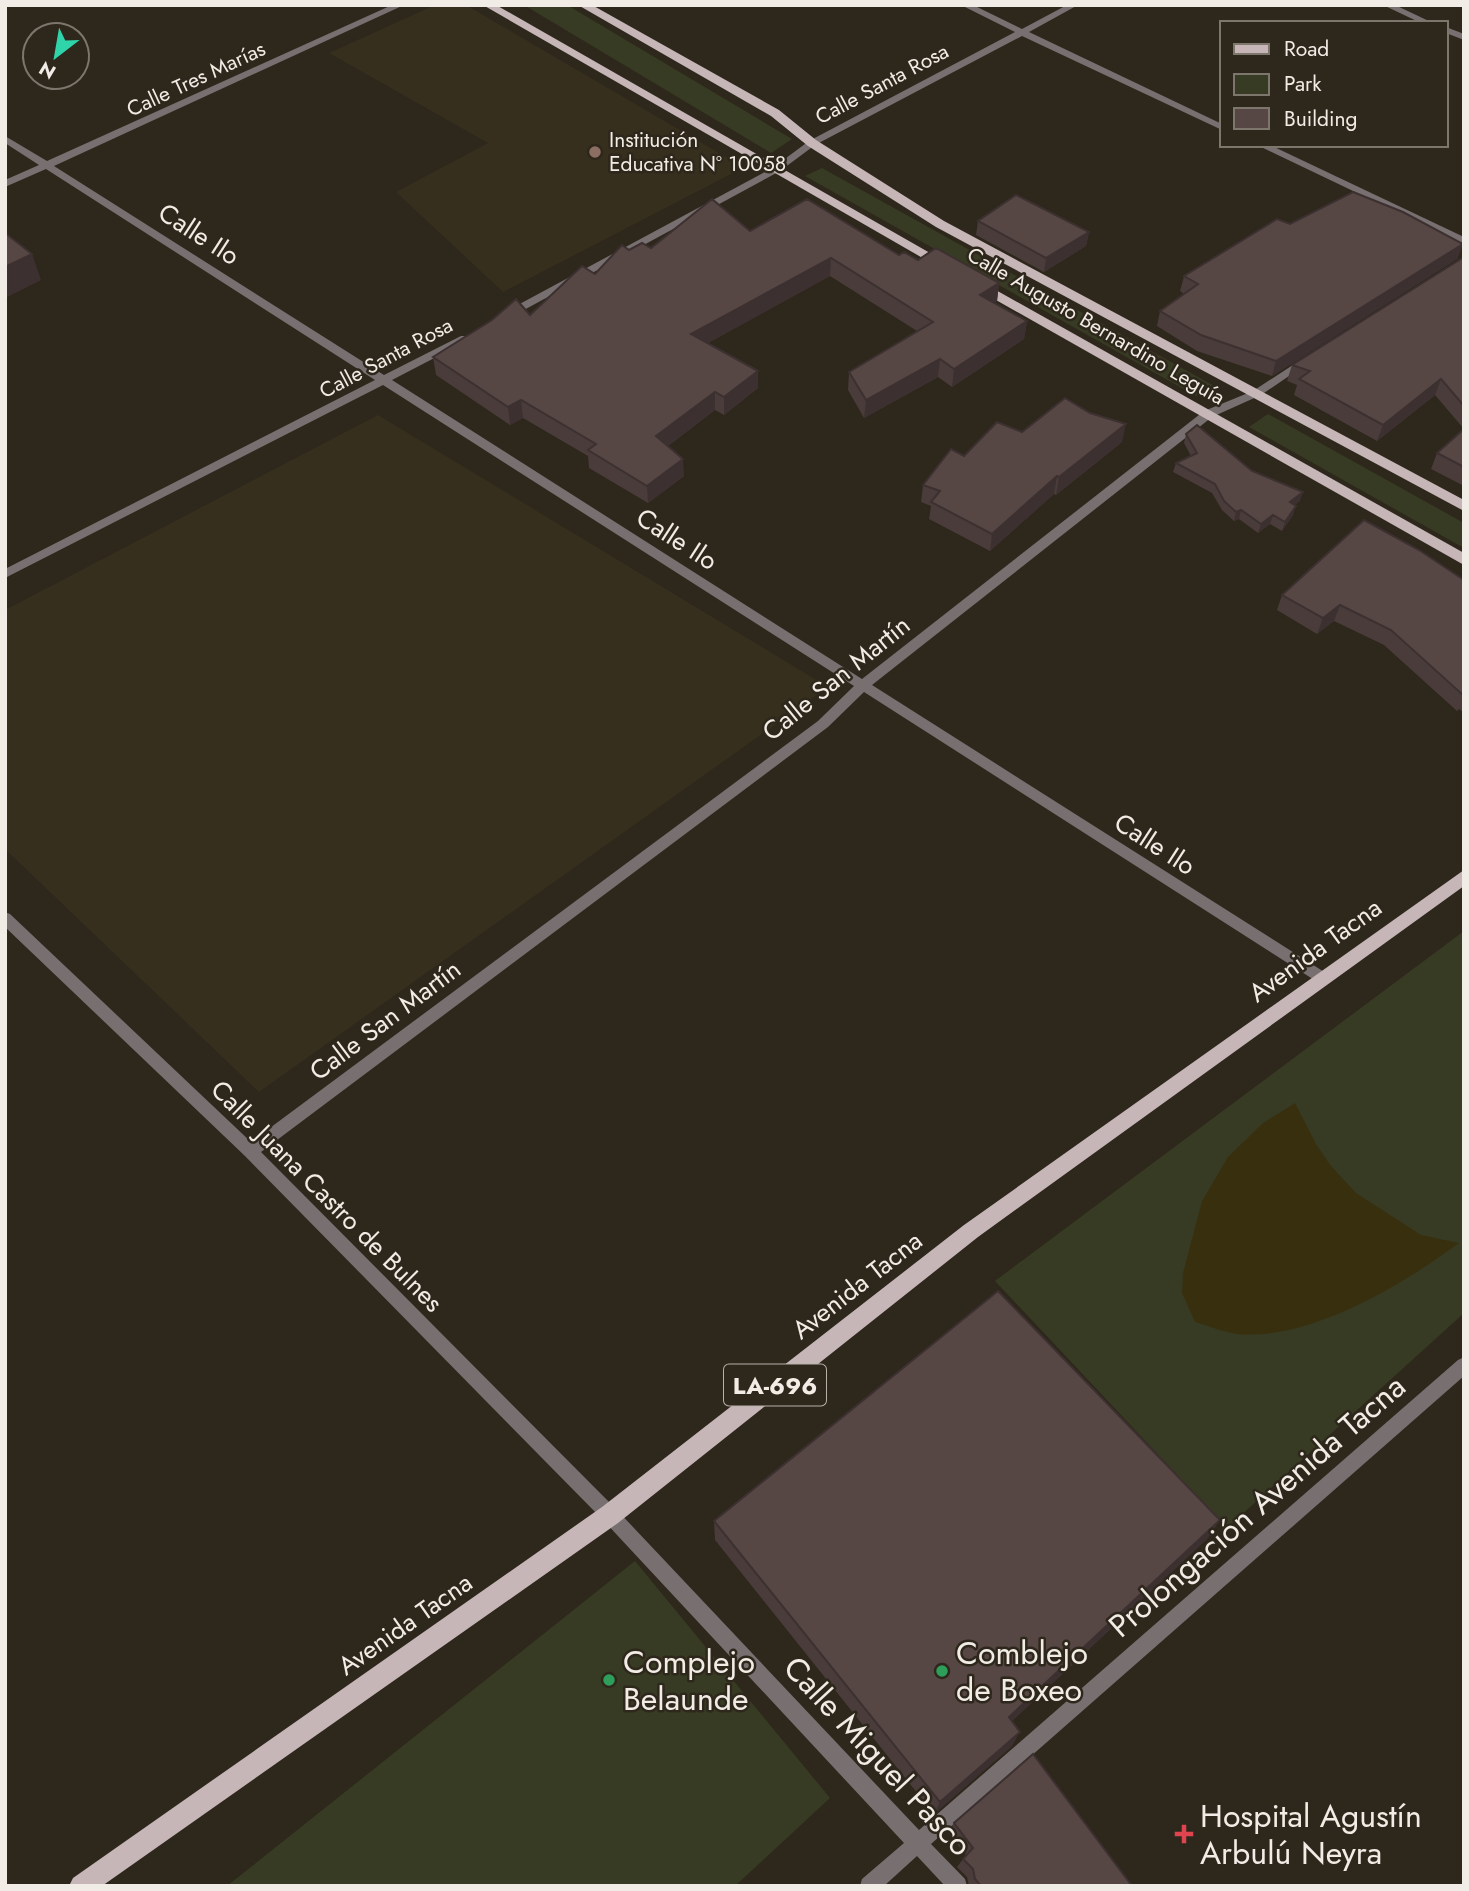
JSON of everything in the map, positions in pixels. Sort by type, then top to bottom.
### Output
[{"type":"main road","name":"Calle Augusto Bernardino Leguía","points":[[488,5],[1464,560]]},
{"type":"main road","name":"Calle Augusto Bernardino Leguía","points":[[583,5],[775,113],[812,143],[940,224],[1464,506]]},
{"type":"main road","name":"Avenida Tacna","points":[[81,1886],[610,1515],[971,1231],[1464,877]]},
{"type":"street","name":"Calle Tres Marías","points":[[5,184],[400,5]]},
{"type":"street","points":[[965,5],[1220,126]]},
{"type":"street","name":"Calle Santa Rosa","points":[[497,321],[777,169],[812,143],[1074,5]]},
{"type":"street","points":[[1387,5],[1424,21]]},
{"type":"street","name":"Calle Ilo","points":[[5,139],[50,165],[1324,979]]},
{"type":"street","points":[[1266,147],[1464,241]]},
{"type":"street","name":"Calle Santa Rosa","points":[[5,574],[387,381],[472,334]]},
{"type":"street","name":"Calle San Martín","points":[[250,1151],[823,724],[863,685],[1208,414],[1256,393],[1314,356]]},
{"type":"street","name":"Calle Juana Castro de Bulnes","points":[[5,918],[250,1151],[610,1515]]},
{"type":"street","name":"Prolongación Avenida Tacna","points":[[869,1886],[1464,1365]]},
{"type":"street","name":"Calle Miguel Pasco","points":[[610,1515],[958,1886]]},
{"type":"shaded area","name":"Institución Educativa Nº 10058","points":[[435,5],[466,5],[731,160],[737,171],[503,292],[396,192],[488,143],[329,53]]},
{"type":"shaded area","points":[[378,415],[828,687],[259,1092],[5,849],[5,610]]},
{"type":"green space","points":[[524,5],[567,5],[792,139],[771,153]]},
{"type":"green space","points":[[822,168],[1216,387],[1196,396],[805,176]]},
{"type":"green space","points":[[1268,414],[1464,523],[1464,548],[1249,427]]},
{"type":"green space","points":[[1464,931],[1464,1313],[1227,1528],[995,1281]]},
{"type":"green space","name":"Complejo Belaunde","points":[[635,1561],[830,1798],[735,1886],[227,1886]]},
{"type":"sand","points":[[1295,1103],[1316,1144],[1331,1166],[1356,1193],[1421,1235],[1459,1243],[1383,1292],[1354,1307],[1294,1329],[1265,1334],[1237,1334],[1195,1322],[1182,1293],[1183,1273],[1202,1201],[1228,1157],[1263,1123]]},
{"type":"building","points":[[1353,192],[1403,212],[1463,244],[1276,361],[1201,335],[1160,311],[1198,284],[1184,276],[1277,219],[1290,224]]},
{"type":"building","points":[[1016,195],[1089,232],[1046,258],[978,221]]},
{"type":"building","points":[[712,199],[750,231],[807,199],[899,255],[904,252],[918,260],[936,248],[999,283],[980,295],[1027,321],[954,369],[940,359],[866,400],[849,372],[933,322],[831,258],[691,334],[758,371],[724,397],[715,392],[656,436],[683,459],[647,486],[588,450],[596,444],[521,400],[508,407],[433,357],[492,320],[516,299],[530,315],[582,266],[595,274],[622,245],[629,250],[642,243],[651,248]]},
{"type":"building","points":[[5,233],[32,254],[5,267]]},
{"type":"building","points":[[1464,257],[1464,406],[1441,379],[1383,425],[1299,379],[1310,371],[1292,365]]},
{"type":"building","points":[[1065,398],[1090,413],[1126,424],[1057,476],[992,534],[931,502],[940,491],[923,485],[951,449],[964,456],[997,422],[1022,432]]},
{"type":"building","points":[[1197,425],[1252,471],[1303,492],[1290,502],[1296,506],[1285,522],[1273,515],[1261,524],[1241,510],[1236,512],[1224,501],[1215,484],[1176,463],[1197,453],[1186,434]]},
{"type":"building","points":[[1464,429],[1464,467],[1437,453]]},
{"type":"building","points":[[1364,520],[1419,550],[1464,580],[1464,696],[1391,630],[1340,605],[1323,618],[1282,595]]},
{"type":"building","name":"Comblejo de Boxeo","points":[[998,1291],[1220,1520],[1009,1717],[1020,1732],[940,1802],[714,1521]]},
{"type":"building","points":[[1033,1754],[1132,1886],[981,1886],[975,1879],[973,1869],[963,1859],[973,1848],[954,1823]]},
{"type":"place","name":"Institución Educativa Nº 10058","points":[[595,152]]},
{"type":"place","name":"Comblejo de Boxeo","points":[[942,1671]]},
{"type":"place","name":"Complejo Belaunde","points":[[609,1680]]},
{"type":"place","name":"Hospital Agustín Arbulú Neyra","points":[[1184,1834]]}]
